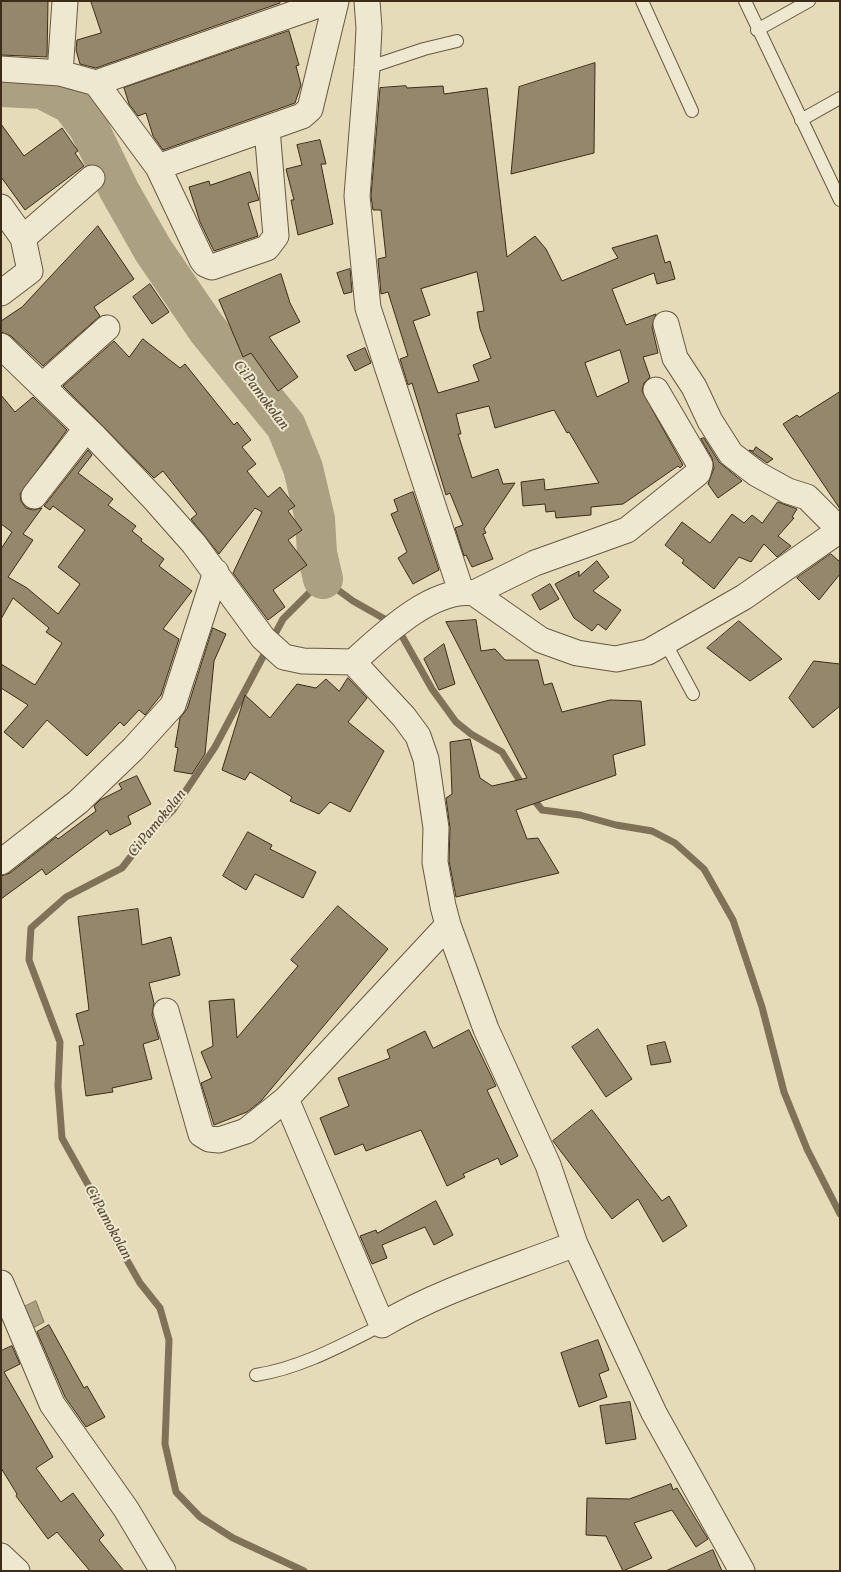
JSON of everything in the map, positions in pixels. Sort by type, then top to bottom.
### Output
[{"type":"street","points":[[60,73],[64,1]]},
{"type":"street","points":[[1,69],[60,73],[96,83],[330,1]]},
{"type":"street","points":[[158,167],[302,116],[310,109],[336,1]]},
{"type":"street","points":[[368,1],[367,68],[357,196],[368,308],[467,592],[541,640],[577,653],[616,659],[648,652],[744,597],[837,536],[806,497],[788,491],[757,474],[731,454],[710,421],[694,387],[675,358],[666,324]]},
{"type":"street","points":[[96,83],[158,167],[205,264],[212,266],[267,248],[276,236],[267,129]]},
{"type":"street","points":[[23,238],[92,178]]},
{"type":"street","points":[[1,207],[23,238],[30,270],[1,293]]},
{"type":"street","points":[[43,385],[107,328]]},
{"type":"street","points":[[1,346],[43,385],[156,501],[216,572],[263,638],[284,657],[303,661],[353,662],[399,623],[440,598],[467,592],[535,563],[627,530],[698,473],[700,466],[656,390]]},
{"type":"street","points":[[34,496],[86,429]]},
{"type":"street","points":[[1,862],[78,802],[133,749],[173,705],[216,572]]},
{"type":"street","points":[[353,662],[404,717],[418,736],[426,759],[436,828],[435,862],[448,925],[486,1029],[548,1164],[575,1244],[654,1413],[742,1571]]},
{"type":"street","points":[[166,1011],[202,1134],[209,1139],[219,1140],[246,1131],[286,1099],[448,925]]},
{"type":"street","points":[[286,1099],[382,1325],[402,1313],[441,1296],[575,1244]]},
{"type":"street","points":[[1,1283],[52,1404],[126,1509],[163,1571]]},
{"type":"street","points":[[1,1556],[17,1571]]},
{"type":"lane","points":[[642,1],[692,111]]},
{"type":"lane","points":[[744,1],[840,200]]},
{"type":"lane","points":[[757,30],[809,1]]},
{"type":"lane","points":[[367,68],[424,49],[458,41]]},
{"type":"lane","points":[[801,120],[840,98]]},
{"type":"lane","points":[[665,642],[692,694]]},
{"type":"lane","points":[[256,1375],[272,1373],[305,1362],[382,1325]]},
{"type":"shaded area","points":[[36,1301],[44,1322],[31,1329],[22,1308]]},
{"type":"building","points":[[1,1],[48,1],[47,57],[1,55]]},
{"type":"building","points":[[91,1],[280,1],[280,3],[96,68],[80,64],[76,50],[77,40],[101,33]]},
{"type":"building","points":[[289,31],[299,65],[296,66],[301,85],[295,103],[163,150],[153,136],[146,113],[138,116],[129,104],[124,88]]},
{"type":"building","points":[[595,63],[594,153],[511,174],[519,87]]},
{"type":"building","points":[[443,86],[444,94],[487,88],[507,257],[535,236],[546,249],[562,281],[618,258],[612,248],[657,235],[665,263],[670,261],[675,279],[657,284],[654,273],[612,289],[626,325],[656,314],[652,327],[658,353],[643,357],[650,377],[644,383],[642,391],[683,465],[680,468],[678,466],[623,504],[591,507],[591,515],[556,518],[555,511],[546,512],[545,504],[523,506],[521,482],[544,479],[545,490],[599,483],[554,410],[495,428],[489,406],[456,414],[461,434],[458,434],[472,478],[498,469],[503,484],[515,483],[484,529],[486,533],[483,534],[493,559],[472,567],[466,555],[464,556],[455,528],[463,525],[450,493],[446,495],[412,383],[408,385],[400,359],[408,356],[388,292],[381,294],[378,259],[386,257],[381,210],[373,210],[371,196],[380,88]],"holes":[[[477,272],[484,311],[477,312],[480,329],[491,358],[473,365],[479,381],[438,393],[413,321],[430,315],[421,289]],[[620,350],[629,382],[597,397],[585,363]]]},
{"type":"building","points":[[1,124],[24,156],[62,128],[78,151],[75,153],[84,166],[25,210],[1,177]]},
{"type":"building","points":[[320,140],[326,164],[321,164],[333,224],[298,235],[291,200],[294,200],[286,169],[302,165],[297,145]]},
{"type":"building","points":[[250,172],[259,200],[248,203],[258,236],[214,251],[200,222],[189,187],[209,181],[210,185]]},
{"type":"building","points":[[98,226],[134,279],[94,307],[100,316],[43,366],[11,336],[1,332],[1,321],[22,307]]},
{"type":"building","points":[[350,269],[352,292],[344,294],[337,273]]},
{"type":"building","points":[[281,274],[290,303],[300,322],[269,337],[298,377],[278,391],[251,353],[243,357],[219,300]]},
{"type":"building","points":[[150,284],[169,312],[152,324],[133,297]]},
{"type":"building","points":[[143,339],[180,368],[185,364],[234,425],[237,422],[251,440],[242,447],[256,464],[247,471],[268,497],[280,487],[295,506],[288,511],[302,530],[288,540],[307,565],[273,590],[285,607],[268,620],[233,573],[262,512],[255,508],[219,554],[191,519],[197,514],[163,471],[154,478],[63,386],[114,341],[129,357]]},
{"type":"building","points":[[365,348],[371,363],[355,371],[347,356]]},
{"type":"building","points":[[840,392],[840,509],[783,424],[797,415],[799,417]]},
{"type":"building","points":[[1,395],[15,412],[33,397],[67,430],[20,494],[21,501],[26,508],[33,510],[42,508],[23,534],[33,540],[8,577],[27,588],[58,614],[80,584],[58,567],[85,530],[53,506],[50,510],[44,506],[88,450],[92,455],[78,473],[113,499],[108,505],[136,526],[132,531],[142,539],[141,541],[164,559],[159,566],[192,591],[163,629],[179,639],[161,695],[145,715],[139,710],[124,726],[120,722],[87,756],[47,720],[23,748],[4,732],[28,705],[1,688],[1,664],[35,685],[62,643],[46,632],[49,628],[13,598],[1,619],[1,549],[12,532],[1,524]]},
{"type":"building","points":[[704,438],[719,462],[742,481],[718,498],[708,484],[714,468],[712,458],[701,439]]},
{"type":"building","points":[[756,447],[773,459],[767,463],[749,450],[753,451]]},
{"type":"building","points":[[413,492],[439,570],[413,584],[398,558],[407,552],[391,514],[398,511],[394,500]]},
{"type":"building","points":[[778,502],[797,509],[792,517],[794,518],[778,536],[791,546],[777,557],[764,544],[751,562],[739,557],[714,589],[682,563],[684,560],[665,545],[682,522],[710,543],[732,514],[744,523],[752,515],[762,523]]},
{"type":"building","points":[[831,554],[840,562],[840,574],[819,600],[797,578]]},
{"type":"building","points":[[597,561],[609,577],[593,591],[621,610],[606,630],[598,624],[592,631],[574,618],[555,584],[579,571],[579,576]]},
{"type":"building","points":[[550,584],[559,599],[540,610],[532,595]]},
{"type":"building","points":[[476,620],[481,651],[495,649],[505,660],[538,660],[544,685],[552,683],[562,712],[610,700],[641,701],[645,745],[613,755],[616,775],[516,810],[527,839],[538,838],[559,873],[456,897],[449,861],[450,828],[446,798],[452,794],[450,742],[470,739],[480,778],[492,786],[527,778],[446,622]]},
{"type":"building","points":[[739,621],[782,659],[750,681],[707,648]]},
{"type":"building","points":[[213,628],[226,634],[214,661],[205,754],[192,774],[174,771],[178,748],[175,747],[180,718],[187,709]]},
{"type":"building","points":[[444,644],[455,684],[439,690],[424,659]]},
{"type":"building","points":[[814,661],[840,664],[840,706],[813,728],[789,698]]},
{"type":"building","points":[[348,678],[367,698],[348,722],[384,751],[350,812],[330,802],[319,814],[290,801],[292,797],[250,772],[245,780],[222,770],[245,695],[270,718],[297,684],[316,688],[326,679],[339,691]]},
{"type":"building","points":[[137,776],[151,804],[128,816],[131,824],[110,835],[107,830],[46,875],[42,869],[1,899],[1,876],[10,873],[56,837],[58,839],[96,811],[94,806],[100,800],[122,789],[119,784]]},
{"type":"building","points":[[248,832],[272,845],[270,849],[316,872],[303,898],[255,874],[246,890],[223,876]]},
{"type":"building","points":[[338,906],[388,949],[261,1101],[247,1112],[214,1125],[201,1083],[212,1078],[201,1052],[213,1046],[209,1001],[234,999],[237,1038],[298,966],[291,960]]},
{"type":"building","points":[[138,909],[142,945],[171,937],[180,975],[149,983],[154,1003],[152,1015],[159,1039],[143,1044],[152,1079],[112,1088],[113,1092],[86,1096],[79,1046],[84,1045],[76,1014],[89,1010],[78,917]]},
{"type":"building","points":[[598,1029],[632,1079],[606,1097],[572,1047]]},
{"type":"building","points":[[469,1030],[496,1086],[487,1090],[518,1156],[501,1165],[498,1158],[463,1174],[465,1177],[447,1186],[421,1130],[366,1151],[363,1144],[335,1155],[320,1118],[349,1106],[338,1078],[390,1058],[387,1050],[425,1031],[433,1048]]},
{"type":"building","points":[[665,1042],[671,1062],[651,1065],[647,1046]]},
{"type":"building","points":[[592,1110],[662,1201],[669,1196],[687,1226],[663,1242],[638,1199],[612,1219],[553,1141]]},
{"type":"building","points":[[436,1201],[453,1235],[434,1245],[425,1227],[382,1245],[387,1258],[372,1264],[360,1236],[376,1230],[377,1233]]},
{"type":"building","points":[[49,1325],[84,1388],[87,1386],[105,1417],[86,1427],[65,1397],[37,1332]]},
{"type":"building","points":[[598,1340],[609,1370],[599,1374],[607,1397],[579,1407],[561,1353]]},
{"type":"building","points":[[12,1346],[20,1364],[4,1372],[53,1457],[36,1468],[61,1502],[73,1493],[104,1535],[99,1540],[124,1571],[90,1571],[57,1532],[48,1539],[16,1496],[17,1494],[1,1468],[1,1351]]},
{"type":"building","points":[[630,1402],[636,1439],[606,1444],[600,1406]]},
{"type":"building","points":[[671,1484],[673,1490],[677,1488],[708,1539],[696,1547],[672,1510],[634,1523],[652,1558],[623,1571],[606,1536],[586,1535],[587,1498],[629,1499]]},
{"type":"building","points":[[713,1550],[722,1571],[666,1571]]},
{"type":"waterway","name":"Ci Pamokolan","points":[[1,87],[42,89],[71,104],[89,128],[119,190],[153,250],[207,329],[286,426],[303,468],[315,519],[317,553],[323,579]]},
{"type":"waterway","name":"Ci Pamokolan","points":[[304,1571],[233,1538],[200,1517],[176,1492],[165,1444],[169,1340],[160,1308],[140,1283],[62,1138],[58,1086],[60,1042],[29,960],[31,928],[66,897],[122,868],[146,837],[173,810],[215,747],[283,619],[323,579],[353,601],[390,622]]},
{"type":"waterway","points":[[398,629],[432,689],[456,722],[471,734],[502,752],[523,786]]},
{"type":"waterway","points":[[531,796],[542,810],[580,815],[616,825],[652,831],[675,843],[704,869],[733,920],[762,1007],[784,1092],[807,1149],[840,1214]]}]
